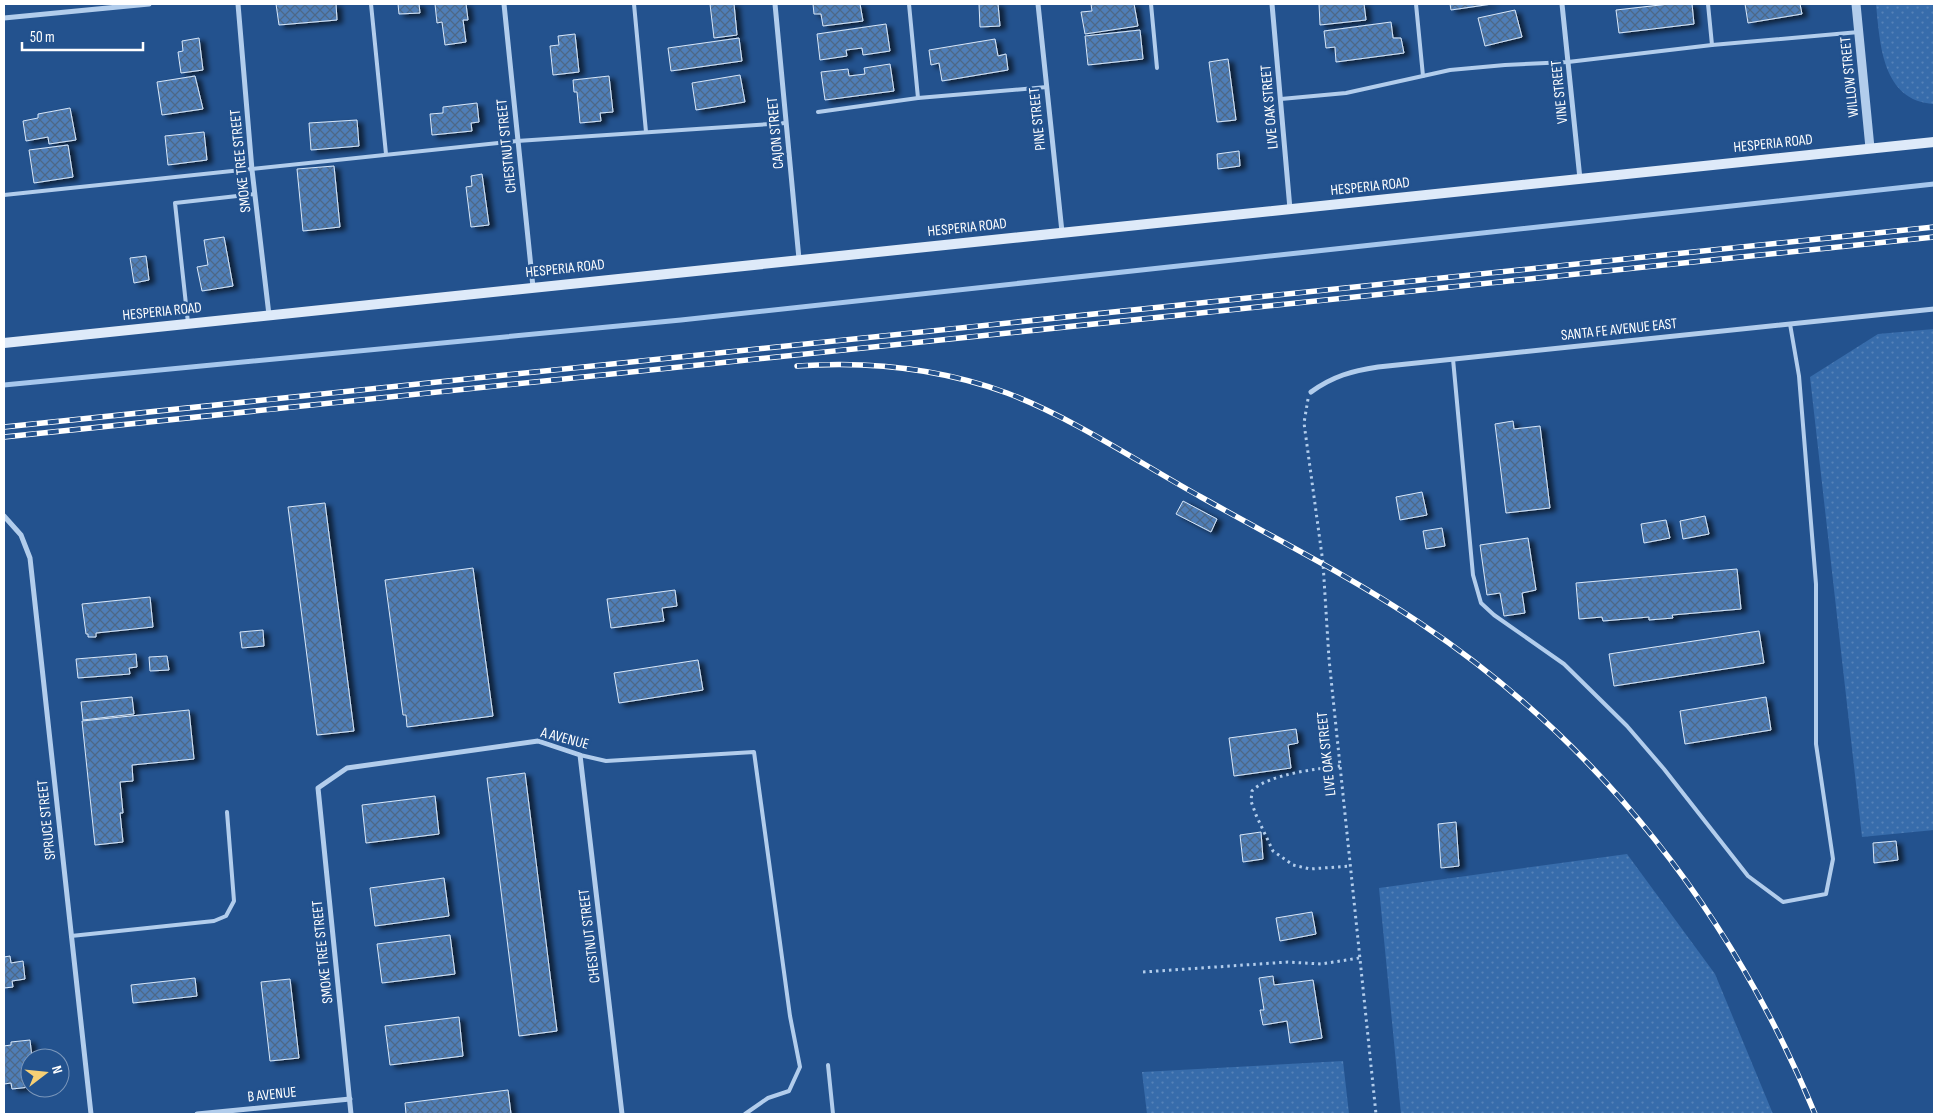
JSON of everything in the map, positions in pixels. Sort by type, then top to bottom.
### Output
[{"type":"main road","name":"HESPERIA ROAD","points":[[4,343],[1934,142]]},
{"type":"street","points":[[4,18],[104,6],[149,4]]},
{"type":"street","name":"SMOKE TREE STREET","points":[[238,4],[252,170],[269,315]]},
{"type":"street","name":"CHESTNUT STREET","points":[[504,4],[533,287]]},
{"type":"street","name":"CAJON STREET","points":[[775,4],[799,259]]},
{"type":"street","name":"PINE STREET","points":[[1038,4],[1062,232]]},
{"type":"street","name":"LIVE OAK STREET","points":[[1272,4],[1290,209]]},
{"type":"street","name":"VINE STREET","points":[[1562,4],[1580,178]]},
{"type":"street","name":"WILLOW STREET","points":[[1856,4],[1870,148]]},
{"type":"street","name":"SANTA FE AVENUE EAST","points":[[1311,392],[1329,379],[1349,371],[1934,309]]},
{"type":"street","name":"SPRUCE STREET","points":[[4,516],[15,526],[26,543],[30,558],[91,1114]]},
{"type":"street","name":"A AVENUE","points":[[318,788],[347,768],[538,741],[580,755]]},
{"type":"street","name":"CHESTNUT STREET","points":[[580,755],[622,1114]]},
{"type":"street","name":"SMOKE TREE STREET","points":[[318,788],[351,1114]]},
{"type":"street","name":"B AVENUE","points":[[197,1114],[350,1099]]},
{"type":"lane","points":[[371,4],[386,154]]},
{"type":"lane","points":[[634,4],[646,132]]},
{"type":"lane","points":[[909,4],[918,98]]},
{"type":"lane","points":[[1151,4],[1157,68]]},
{"type":"lane","points":[[1416,4],[1423,76]]},
{"type":"lane","points":[[1708,4],[1712,45]]},
{"type":"lane","points":[[1281,99],[1346,93],[1450,70],[1568,62],[1712,45],[1858,32]]},
{"type":"lane","points":[[818,112],[918,98],[1046,87]]},
{"type":"lane","points":[[4,195],[518,141],[786,123]]},
{"type":"lane","points":[[188,323],[175,203],[255,194]]},
{"type":"lane","points":[[1453,359],[1473,575],[1481,603],[1494,615],[1564,664],[1627,726],[1664,769],[1748,876],[1783,902],[1826,894],[1833,859],[1816,744],[1816,584],[1799,376],[1790,324]]},
{"type":"lane","name":"A AVENUE","points":[[580,755],[606,761],[754,752],[790,1016],[800,1067],[789,1091],[768,1098],[745,1114]]},
{"type":"lane","points":[[71,936],[214,921],[226,916],[234,900],[226,812]]},
{"type":"lane","points":[[828,1065],[833,1114]]},
{"type":"path","name":"LIVE OAK STREET","points":[[1311,392],[1306,404],[1304,423],[1322,564],[1340,766],[1376,1114]]},
{"type":"path","points":[[1340,766],[1315,769],[1265,782],[1252,791],[1251,801],[1273,851],[1293,865],[1310,870],[1350,866]]},
{"type":"path","points":[[1143,972],[1288,962],[1321,964],[1359,958]]},
{"type":"shaded area","points":[[1876,4],[1934,4],[1934,104],[1917,100],[1904,93],[1894,82],[1882,52]]},
{"type":"shaded area","points":[[1934,329],[1934,830],[1862,837],[1810,377],[1878,334]]},
{"type":"shaded area","points":[[1627,854],[1715,974],[1773,1114],[1401,1114],[1379,888]]},
{"type":"shaded area","points":[[1343,1061],[1349,1114],[1147,1114],[1142,1072]]},
{"type":"building","points":[[276,4],[336,4],[337,20],[279,25]]},
{"type":"building","points":[[398,4],[419,4],[420,13],[399,14]]},
{"type":"building","points":[[435,4],[466,4],[468,20],[463,20],[466,42],[445,45],[442,22],[437,23]]},
{"type":"building","points":[[710,4],[734,4],[737,35],[714,38]]},
{"type":"building","points":[[813,4],[860,4],[863,21],[823,26],[821,14],[814,14]]},
{"type":"building","points":[[979,4],[998,4],[1000,26],[980,27]]},
{"type":"building","points":[[1091,4],[1134,4],[1138,26],[1085,34],[1081,12],[1092,11]]},
{"type":"building","points":[[1319,4],[1364,4],[1366,20],[1320,25]]},
{"type":"building","points":[[1450,4],[1492,4],[1451,10]]},
{"type":"building","points":[[1669,4],[1692,4],[1694,24],[1619,33],[1616,10]]},
{"type":"building","points":[[1745,4],[1800,4],[1802,14],[1748,23]]},
{"type":"building","points":[[1515,10],[1522,37],[1485,46],[1478,18]]},
{"type":"building","points":[[1391,22],[1393,38],[1401,38],[1404,53],[1336,62],[1335,47],[1326,48],[1324,31]]},
{"type":"building","points":[[886,24],[890,51],[863,55],[862,48],[846,50],[847,56],[820,60],[817,34]]},
{"type":"building","points":[[1140,30],[1143,59],[1088,65],[1085,36]]},
{"type":"building","points":[[575,34],[579,72],[553,75],[550,46],[559,45],[558,36]]},
{"type":"building","points":[[199,38],[203,70],[181,73],[178,52],[183,51],[182,41]]},
{"type":"building","points":[[739,38],[742,61],[671,71],[668,48]]},
{"type":"building","points":[[995,39],[998,56],[1006,54],[1008,70],[942,81],[939,63],[931,65],[929,50]]},
{"type":"building","points":[[1228,59],[1236,120],[1217,122],[1209,62]]},
{"type":"building","points":[[890,64],[894,91],[825,100],[821,72],[848,69],[849,76],[865,74],[864,68]]},
{"type":"building","points":[[740,75],[745,102],[696,110],[692,83]]},
{"type":"building","points":[[195,76],[203,109],[162,115],[157,82]]},
{"type":"building","points":[[609,76],[613,112],[600,113],[601,121],[580,123],[577,92],[574,92],[573,80]]},
{"type":"building","points":[[477,103],[479,122],[471,123],[472,131],[432,135],[430,114],[443,113],[443,107]]},
{"type":"building","points":[[70,108],[76,140],[49,144],[48,137],[26,141],[23,121],[38,118],[38,114]]},
{"type":"building","points":[[357,120],[359,146],[311,150],[309,123]]},
{"type":"building","points":[[204,132],[207,160],[168,165],[165,136]]},
{"type":"building","points":[[68,145],[73,177],[34,183],[29,150]]},
{"type":"building","points":[[1239,151],[1240,166],[1218,169],[1217,154]]},
{"type":"building","points":[[334,166],[340,227],[303,231],[297,169]]},
{"type":"building","points":[[482,174],[489,225],[471,227],[466,187],[472,186],[471,176]]},
{"type":"building","points":[[224,237],[233,286],[202,291],[197,267],[208,265],[204,240]]},
{"type":"building","points":[[146,256],[149,280],[134,283],[130,258]]},
{"type":"building","points":[[1513,421],[1514,429],[1540,426],[1550,508],[1506,513],[1495,424]]},
{"type":"building","points":[[1422,492],[1427,515],[1400,520],[1396,497]]},
{"type":"building","points":[[1183,501],[1217,519],[1211,532],[1176,514]]},
{"type":"building","points":[[325,503],[354,731],[317,735],[288,507]]},
{"type":"building","points":[[1705,516],[1709,534],[1683,539],[1680,521]]},
{"type":"building","points":[[1666,520],[1670,538],[1644,543],[1641,524]]},
{"type":"building","points":[[1442,528],[1445,546],[1426,549],[1423,531]]},
{"type":"building","points":[[1528,538],[1536,590],[1522,593],[1525,613],[1504,616],[1500,593],[1487,595],[1480,545]]},
{"type":"building","points":[[473,568],[493,716],[407,727],[406,715],[403,715],[385,580]]},
{"type":"building","points":[[1737,569],[1741,609],[1672,615],[1673,618],[1649,620],[1649,617],[1603,621],[1602,617],[1579,619],[1576,583]]},
{"type":"building","points":[[675,590],[677,606],[662,608],[664,621],[611,628],[607,599]]},
{"type":"building","points":[[150,597],[153,627],[96,633],[96,637],[88,637],[88,634],[86,634],[82,604]]},
{"type":"building","points":[[263,630],[264,646],[242,648],[240,632]]},
{"type":"building","points":[[1759,631],[1764,663],[1614,686],[1609,654]]},
{"type":"building","points":[[136,654],[137,667],[129,668],[130,674],[78,678],[76,659]]},
{"type":"building","points":[[167,656],[169,670],[150,671],[149,657]]},
{"type":"building","points":[[698,660],[703,690],[619,703],[614,673]]},
{"type":"building","points":[[132,697],[134,714],[83,720],[81,702]]},
{"type":"building","points":[[1766,697],[1771,730],[1685,744],[1680,711]]},
{"type":"building","points":[[189,710],[194,759],[132,765],[133,781],[120,782],[123,813],[120,813],[123,842],[95,845],[82,721]]},
{"type":"building","points":[[1296,729],[1298,743],[1288,745],[1291,768],[1234,776],[1229,738]]},
{"type":"building","points":[[525,773],[557,1031],[519,1036],[487,778]]},
{"type":"building","points":[[435,796],[439,834],[366,843],[362,805]]},
{"type":"building","points":[[1456,822],[1459,866],[1441,868],[1438,824]]},
{"type":"building","points":[[1261,832],[1263,859],[1243,862],[1240,835]]},
{"type":"building","points":[[1896,841],[1898,860],[1874,863],[1873,843]]},
{"type":"building","points":[[444,878],[449,916],[375,926],[370,888]]},
{"type":"building","points":[[1312,912],[1316,934],[1280,941],[1276,918]]},
{"type":"building","points":[[450,935],[455,974],[382,983],[377,944]]},
{"type":"building","points":[[10,956],[11,963],[23,961],[25,979],[12,981],[13,987],[4,988],[4,957]]},
{"type":"building","points":[[1273,976],[1274,985],[1313,980],[1322,1038],[1290,1043],[1287,1021],[1263,1025],[1260,1010],[1264,1010],[1259,978]]},
{"type":"building","points":[[195,978],[197,996],[133,1003],[131,985]]},
{"type":"building","points":[[290,979],[299,1058],[270,1061],[261,982]]},
{"type":"building","points":[[459,1017],[463,1056],[390,1065],[385,1026]]},
{"type":"building","points":[[30,1040],[31,1048],[20,1048],[20,1088],[12,1089],[11,1083],[4,1084],[4,1046],[11,1045],[11,1042]]},
{"type":"building","points":[[508,1090],[511,1114],[406,1114],[405,1103]]},
{"type":"waterway","points":[[4,385],[681,320],[1934,184]]},
{"type":"railway","points":[[4,427],[1934,227]]},
{"type":"railway","points":[[4,437],[1934,237]]},
{"type":"railway","points":[[797,366],[877,366],[929,372],[981,384],[1032,403],[1105,441],[1201,497],[1367,589],[1420,623],[1485,670],[1546,722],[1602,779],[1654,839],[1701,903],[1744,970],[1782,1041],[1815,1114]]}]
